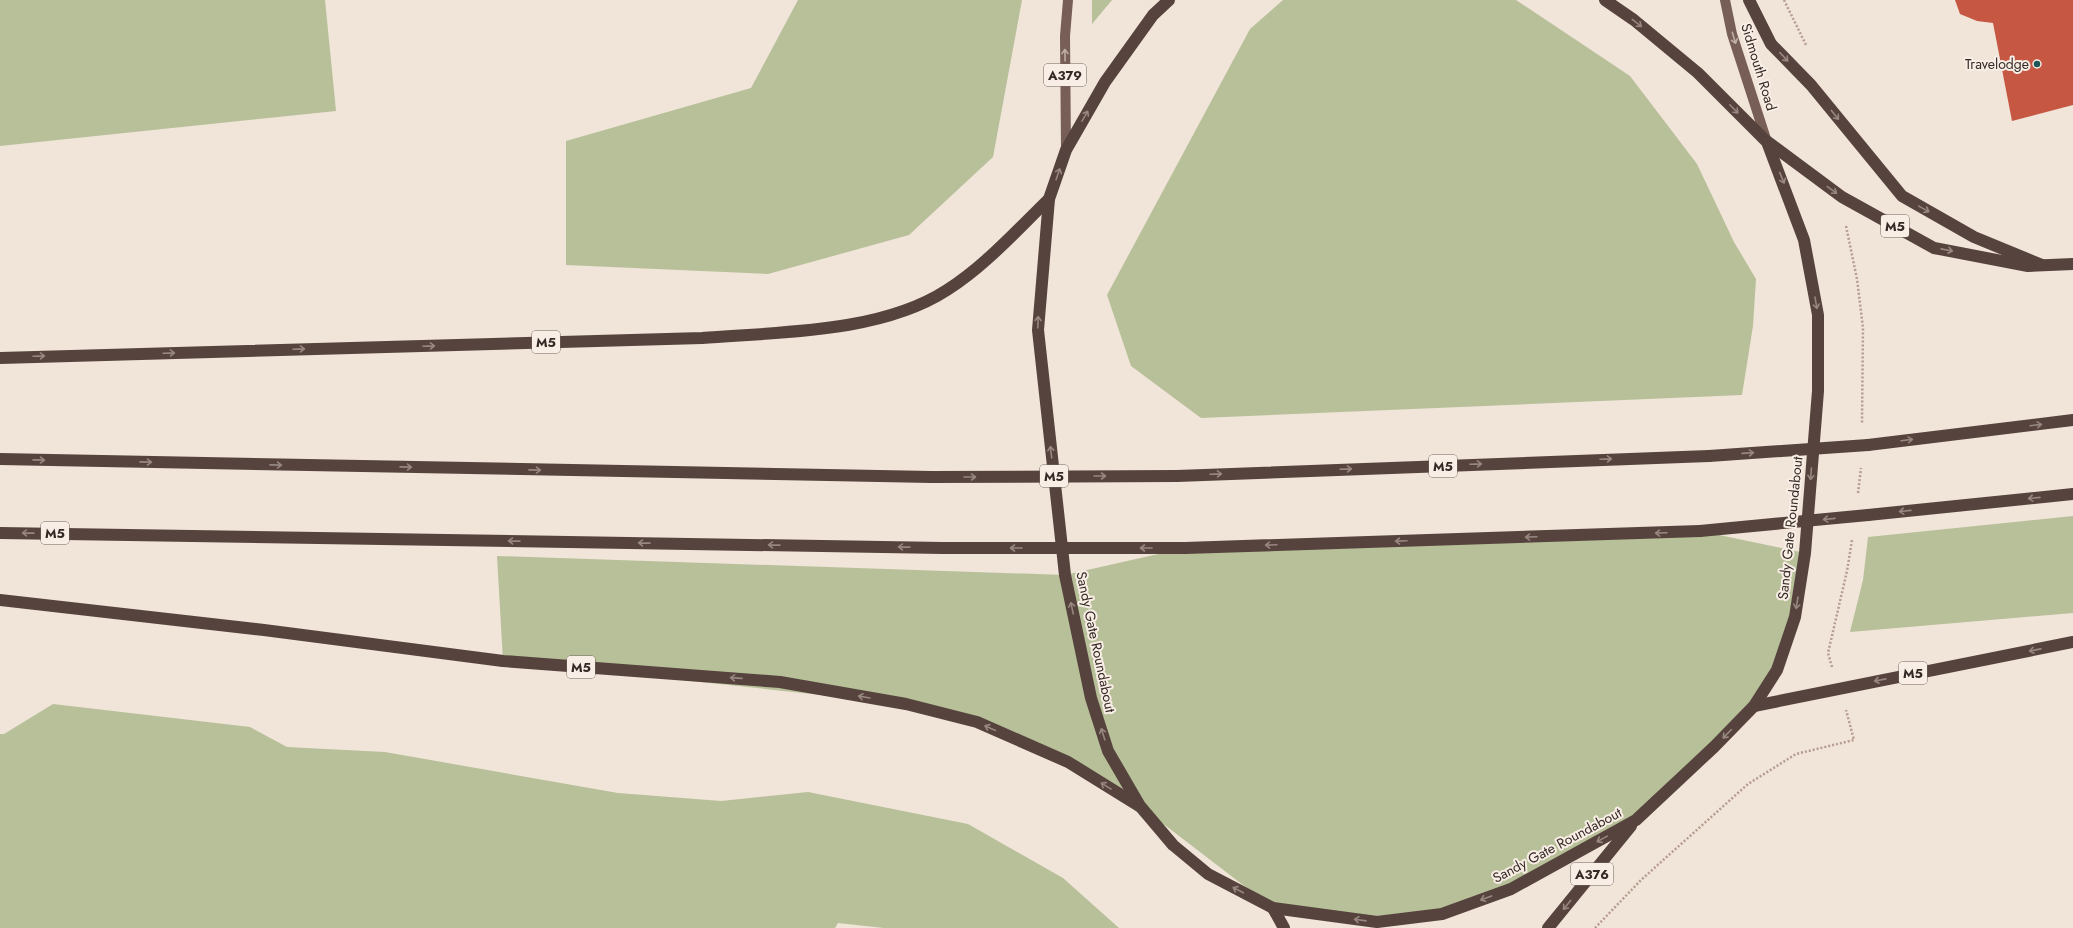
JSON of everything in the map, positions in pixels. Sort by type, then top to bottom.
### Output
[{"type":"highway","name":"Sandy Gate Roundabout","points":[[1169,0],[1153,15],[1105,82],[1066,150],[1049,199],[1038,323],[1065,574],[1091,698],[1108,750],[1140,806],[1173,845],[1208,874],[1273,908],[1377,922],[1442,914],[1511,889],[1636,820],[1714,747],[1754,706],[1777,670],[1794,617],[1805,553],[1818,391],[1818,315],[1804,240],[1767,142],[1698,73],[1634,20],[1605,0]]},
{"type":"highway","name":"M5","points":[[1749,0],[1771,44],[1811,85],[1902,196],[1974,237],[2042,265]]},
{"type":"highway","name":"M5","points":[[1767,142],[1842,197],[1934,248],[2028,266],[2073,264]]},
{"type":"highway","name":"M5","points":[[0,358],[702,338],[828,327],[872,320],[906,311],[947,290],[987,259],[1049,199]]},
{"type":"highway","name":"M5","points":[[0,460],[930,477],[1177,476],[1709,456],[1868,445],[2073,420]]},
{"type":"highway","name":"M5","points":[[0,532],[943,548],[1185,548],[1700,531],[2073,494]]},
{"type":"highway","name":"M5","points":[[0,600],[264,630],[503,661],[780,682],[906,704],[976,722],[1068,762],[1140,806]]},
{"type":"highway","name":"M5","points":[[1754,706],[2073,642]]},
{"type":"highway","name":"A376","points":[[1548,928],[1636,820]]},
{"type":"highway","points":[[1273,908],[1284,928]]},
{"type":"main road","name":"A379","points":[[1066,150],[1065,36],[1068,0]]},
{"type":"main road","name":"Sidmouth Road","points":[[1725,0],[1732,34],[1767,142]]},
{"type":"path","points":[[1595,928],[1641,880],[1748,784],[1796,754],[1854,740],[1839,688]]},
{"type":"green space","points":[[0,0],[325,0],[336,111],[0,146]]},
{"type":"green space","points":[[798,0],[1022,0],[993,157],[909,235],[768,274],[566,265],[566,141],[751,88]]},
{"type":"green space","points":[[1092,0],[1112,0],[1092,24]]},
{"type":"green space","points":[[1283,0],[1516,0],[1630,76],[1697,164],[1734,242],[1756,279],[1753,326],[1742,395],[1201,418],[1131,366],[1107,295],[1250,29]]},
{"type":"green space","points":[[2073,516],[2073,613],[1850,632],[1863,580],[1868,537]]},
{"type":"green space","points":[[1700,531],[1805,553],[1777,670],[1754,706],[1636,820],[1511,889],[1442,914],[1377,922],[1273,908],[1140,806],[1068,762],[977,722],[906,704],[503,661],[497,556],[1065,575],[1185,548]]},
{"type":"green space","points":[[53,704],[250,727],[287,747],[385,752],[618,793],[721,801],[808,792],[968,824],[1063,878],[1119,928],[884,928],[838,923],[835,928],[0,928],[0,734],[4,734]]},
{"type":"building","name":"Travelodge","points":[[1955,0],[2073,0],[2073,105],[2012,121],[1993,23],[1977,21],[1960,14]]},
{"type":"place","name":"Travelodge","points":[[2037,64]]}]
